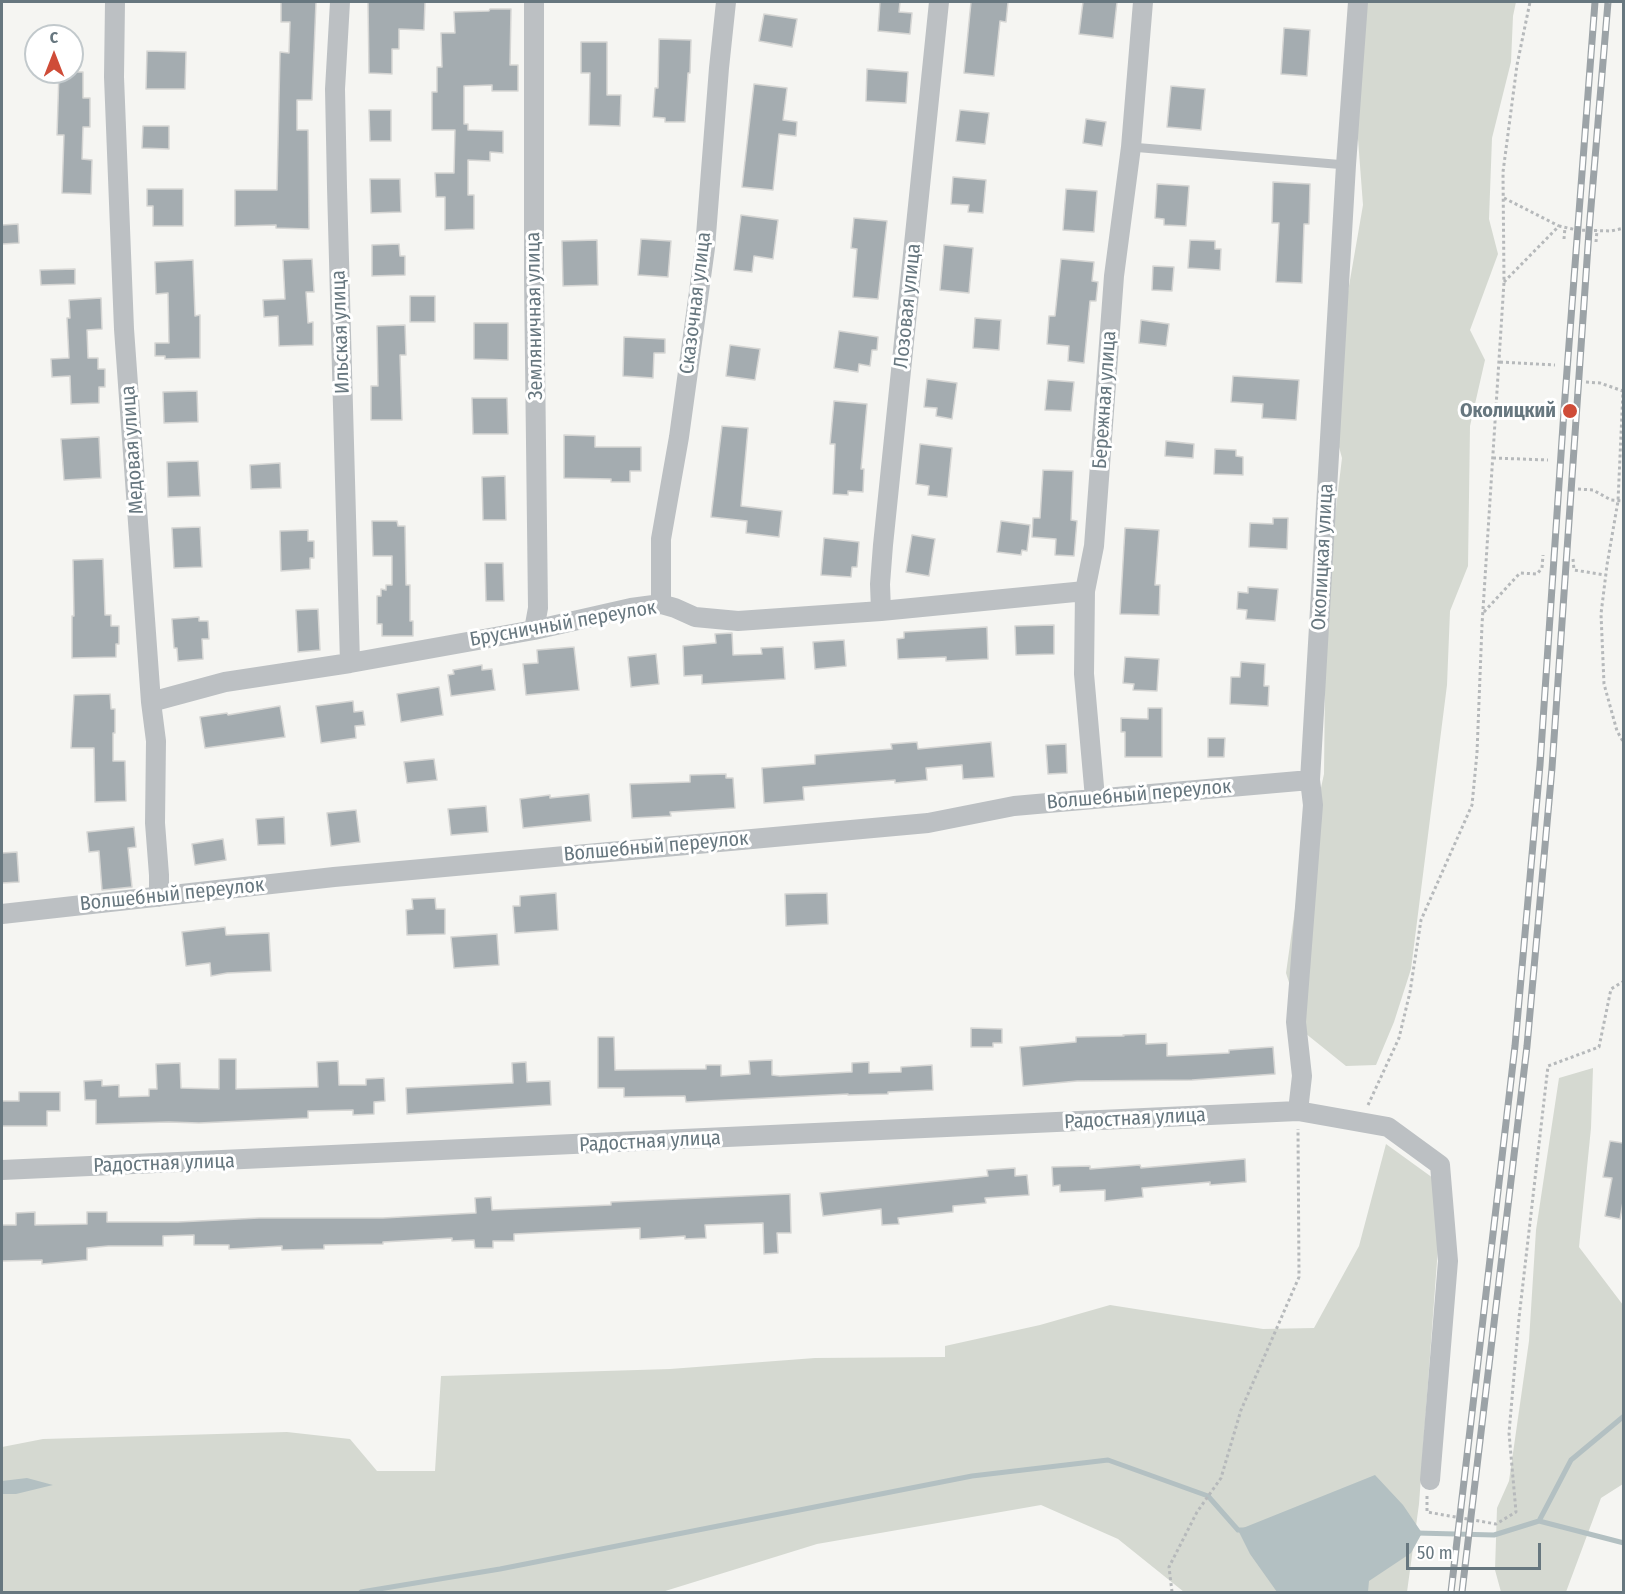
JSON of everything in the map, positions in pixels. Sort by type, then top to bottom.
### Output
[{"type":"street","name":"Медовая улица","points":[[115,2],[114,76],[124,329],[151,702],[156,741],[155,824],[159,897]]},
{"type":"street","name":"Ильская улица","points":[[340,2],[335,89],[350,663]]},
{"type":"street","name":"Земляничная улица","points":[[534,2],[534,277],[538,608],[534,630]]},
{"type":"street","name":"Сказочная улица","points":[[661,604],[661,539],[679,437],[705,248],[726,2]]},
{"type":"street","name":"Лозовая улица","points":[[881,611],[880,584],[883,545],[939,2]]},
{"type":"street","name":"Бережная улица","points":[[1095,798],[1084,674],[1085,591],[1094,546],[1114,276],[1131,147],[1143,2]]},
{"type":"street","name":"Околицкая улица","points":[[1298,1111],[1302,1076],[1296,1022],[1313,805],[1310,780],[1346,165],[1358,2]]},
{"type":"street","name":"Брусничный переулок","points":[[151,702],[225,682],[350,663],[534,630],[631,608],[661,604],[695,617],[738,621],[881,611],[1085,591]]},
{"type":"street","name":"Волшебный переулок","points":[[2,914],[334,877],[928,823],[1014,806],[1310,780]]},
{"type":"street","name":"Радостная улица","points":[[2,1170],[1298,1111],[1388,1127],[1440,1165],[1448,1261],[1430,1480]]},
{"type":"lane","points":[[1131,147],[1346,165]]},
{"type":"path","points":[[1357,1121],[1372,1100],[1399,1038],[1410,992],[1421,920],[1472,804],[1477,753],[1482,613],[1504,282],[1503,172],[1517,65],[1530,2]]},
{"type":"path","points":[[1504,198],[1559,226],[1577,230],[1611,231],[1623,228]]},
{"type":"path","points":[[1504,282],[1559,226]]},
{"type":"path","points":[[1564,239],[1565,227]]},
{"type":"path","points":[[1596,242],[1597,230]]},
{"type":"path","points":[[1499,362],[1555,365]]},
{"type":"path","points":[[1586,382],[1600,383],[1623,391],[1618,501],[1601,614],[1604,684],[1617,731],[1623,743]]},
{"type":"path","points":[[1493,458],[1548,460]]},
{"type":"path","points":[[1578,489],[1593,489],[1611,500],[1623,501]]},
{"type":"path","points":[[1482,613],[1520,573],[1537,574],[1542,568],[1543,555]]},
{"type":"path","points":[[1573,559],[1574,570],[1606,575]]},
{"type":"path","points":[[1430,1480],[1426,1492],[1427,1512],[1496,1524],[1516,1512],[1509,1433],[1519,1318],[1548,1066],[1599,1047],[1611,989],[1623,981]]},
{"type":"path","points":[[1172,1593],[1169,1567],[1197,1512],[1221,1478],[1241,1410],[1299,1277],[1298,1111]]},
{"type":"shaded area","points":[[1357,2],[1516,2],[1513,16],[1511,62],[1492,138],[1489,219],[1498,254],[1470,330],[1485,360],[1470,426],[1468,566],[1450,611],[1447,685],[1411,969],[1394,1022],[1376,1065],[1346,1066],[1305,1033],[1286,973],[1296,902],[1324,774],[1326,592],[1342,458],[1328,407],[1363,205],[1356,113]]},
{"type":"shaded area","points":[[1593,1068],[1591,1128],[1579,1247],[1623,1305],[1623,1484],[1601,1498],[1566,1592],[1501,1592],[1495,1570],[1497,1508],[1509,1481],[1529,1341],[1536,1230],[1559,1078]]},
{"type":"shaded area","points":[[1386,1144],[1433,1178],[1440,1221],[1419,1504],[1407,1592],[1184,1592],[1118,1539],[1041,1505],[817,1544],[662,1592],[2,1592],[2,1447],[43,1439],[287,1432],[350,1439],[377,1471],[435,1471],[441,1376],[670,1369],[815,1358],[945,1357],[945,1346],[1040,1325],[1110,1305],[1263,1329],[1314,1328],[1359,1246]]},
{"type":"shaded area","points":[[1375,1475],[1403,1505],[1422,1533],[1411,1553],[1369,1581],[1368,1592],[1277,1592],[1250,1554],[1238,1530]]},
{"type":"shaded area","points":[[27,1478],[53,1485],[16,1494],[2,1494],[2,1481]]},
{"type":"building","points":[[281,2],[316,2],[312,100],[297,100],[297,130],[308,130],[309,229],[276,228],[276,225],[235,226],[235,190],[277,190],[280,52],[289,53],[290,22],[281,22]]},
{"type":"building","points":[[368,2],[425,2],[424,30],[399,29],[399,49],[392,49],[392,74],[369,73]]},
{"type":"building","points":[[880,2],[900,2],[899,12],[912,13],[910,34],[878,31]]},
{"type":"building","points":[[971,2],[1008,2],[1006,22],[1000,21],[994,76],[964,73]]},
{"type":"building","points":[[1083,2],[1117,2],[1113,38],[1079,34]]},
{"type":"building","points":[[490,9],[511,9],[510,65],[518,65],[518,91],[492,91],[492,85],[464,86],[464,124],[468,124],[468,130],[503,131],[503,153],[490,152],[490,161],[468,160],[468,195],[474,195],[474,229],[445,230],[445,197],[436,197],[435,173],[454,173],[455,130],[432,130],[432,92],[437,92],[437,67],[442,67],[441,33],[455,33],[454,12],[489,11]]},
{"type":"building","points":[[764,14],[797,19],[792,47],[759,41]]},
{"type":"building","points":[[1284,28],[1310,30],[1307,76],[1281,74]]},
{"type":"building","points":[[659,39],[691,40],[685,122],[665,122],[665,118],[653,117],[655,88],[658,88]]},
{"type":"building","points":[[581,42],[607,42],[607,95],[621,95],[620,126],[589,125],[590,73],[581,73]]},
{"type":"building","points":[[147,51],[186,52],[185,89],[146,89]]},
{"type":"building","points":[[867,69],[908,72],[906,103],[866,101]]},
{"type":"building","points":[[59,84],[83,84],[83,98],[90,98],[90,127],[83,127],[82,159],[92,160],[91,194],[62,193],[64,135],[57,135]]},
{"type":"building","points":[[754,84],[787,88],[783,120],[797,122],[796,136],[779,134],[773,190],[742,187]]},
{"type":"building","points":[[1171,86],[1205,89],[1201,130],[1167,127]]},
{"type":"building","points":[[369,110],[391,110],[391,141],[370,141]]},
{"type":"building","points":[[960,110],[989,113],[985,144],[956,141]]},
{"type":"building","points":[[1086,119],[1106,122],[1102,146],[1083,143]]},
{"type":"building","points":[[143,126],[169,126],[169,149],[142,148]]},
{"type":"building","points":[[953,177],[986,180],[983,213],[968,212],[969,205],[951,204]]},
{"type":"building","points":[[370,179],[400,179],[401,212],[371,213]]},
{"type":"building","points":[[1273,182],[1310,184],[1309,224],[1304,224],[1302,283],[1276,282],[1279,223],[1272,223]]},
{"type":"building","points":[[1157,184],[1189,186],[1186,226],[1164,225],[1164,219],[1155,218]]},
{"type":"building","points":[[147,189],[183,189],[183,226],[153,226],[153,206],[147,206]]},
{"type":"building","points":[[1066,189],[1097,191],[1094,232],[1063,230]]},
{"type":"building","points":[[741,215],[778,220],[773,259],[754,256],[752,272],[734,270]]},
{"type":"building","points":[[854,218],[887,221],[878,299],[853,297],[857,249],[851,248]]},
{"type":"building","points":[[18,224],[19,243],[2,244],[2,225]]},
{"type":"building","points":[[641,239],[671,241],[668,277],[638,275]]},
{"type":"building","points":[[597,240],[598,285],[563,286],[562,241]]},
{"type":"building","points":[[1190,240],[1215,241],[1215,249],[1221,249],[1220,270],[1188,268]]},
{"type":"building","points":[[399,244],[400,256],[405,256],[405,275],[372,276],[372,245]]},
{"type":"building","points":[[944,245],[973,248],[969,293],[940,290]]},
{"type":"building","points":[[312,259],[314,292],[306,292],[308,323],[313,322],[313,345],[279,346],[278,316],[264,317],[263,300],[285,299],[283,260]]},
{"type":"building","points":[[1061,259],[1094,262],[1092,281],[1098,282],[1096,301],[1090,301],[1084,363],[1068,361],[1069,346],[1047,344],[1049,316],[1055,316]]},
{"type":"building","points":[[193,260],[195,316],[200,315],[200,358],[165,359],[165,356],[155,356],[155,343],[169,343],[168,293],[156,294],[155,262]]},
{"type":"building","points":[[1153,266],[1174,267],[1172,291],[1152,290]]},
{"type":"building","points":[[75,269],[75,284],[41,285],[40,270]]},
{"type":"building","points":[[410,296],[435,296],[435,322],[410,322]]},
{"type":"building","points":[[101,298],[102,329],[87,330],[88,358],[98,358],[98,369],[105,369],[105,387],[99,387],[99,403],[71,404],[70,376],[52,377],[51,359],[69,358],[67,318],[70,318],[69,300]]},
{"type":"building","points":[[975,318],[1001,320],[999,350],[973,348]]},
{"type":"building","points":[[1141,320],[1169,324],[1166,346],[1139,343]]},
{"type":"building","points":[[474,323],[508,323],[508,360],[474,359]]},
{"type":"building","points":[[405,325],[406,355],[400,355],[402,420],[371,420],[371,386],[378,386],[377,326]]},
{"type":"building","points":[[839,331],[878,337],[877,350],[872,350],[870,366],[859,364],[858,372],[834,368]]},
{"type":"building","points":[[624,337],[665,339],[665,353],[654,353],[653,378],[623,376]]},
{"type":"building","points":[[730,345],[760,349],[755,380],[726,376]]},
{"type":"building","points":[[1233,376],[1299,380],[1296,420],[1262,418],[1263,404],[1231,402]]},
{"type":"building","points":[[927,379],[957,383],[952,419],[936,416],[937,408],[924,407]]},
{"type":"building","points":[[1048,380],[1074,382],[1071,411],[1045,410]]},
{"type":"building","points":[[197,391],[198,422],[164,423],[163,392]]},
{"type":"building","points":[[472,398],[507,398],[508,434],[473,434]]},
{"type":"building","points":[[834,401],[867,404],[861,469],[864,469],[863,492],[848,491],[848,495],[833,494],[835,444],[830,444]]},
{"type":"building","points":[[722,426],[748,428],[741,506],[782,511],[779,537],[746,533],[747,521],[711,517]]},
{"type":"building","points":[[564,435],[595,436],[595,447],[641,447],[641,471],[630,471],[630,482],[611,482],[611,479],[564,478]]},
{"type":"building","points":[[99,437],[101,478],[64,480],[61,439]]},
{"type":"building","points":[[1166,441],[1194,444],[1193,458],[1165,456]]},
{"type":"building","points":[[920,444],[952,448],[947,497],[928,495],[929,486],[916,484]]},
{"type":"building","points":[[1215,449],[1236,450],[1236,456],[1243,457],[1243,475],[1214,474]]},
{"type":"building","points":[[198,461],[200,496],[168,497],[167,462]]},
{"type":"building","points":[[280,463],[281,488],[251,489],[250,465]]},
{"type":"building","points":[[1043,470],[1073,471],[1071,520],[1077,521],[1074,556],[1055,555],[1056,539],[1032,537],[1033,518],[1040,518]]},
{"type":"building","points":[[505,476],[506,520],[483,520],[482,477]]},
{"type":"building","points":[[1273,518],[1288,518],[1287,549],[1249,547],[1250,523],[1273,524]]},
{"type":"building","points":[[372,521],[397,521],[398,526],[405,526],[406,585],[410,585],[410,621],[413,621],[413,636],[382,636],[382,624],[377,624],[377,596],[381,596],[381,589],[386,590],[386,585],[392,585],[392,556],[373,556]]},
{"type":"building","points":[[1001,521],[1030,525],[1027,551],[1022,550],[1021,555],[997,552]]},
{"type":"building","points":[[200,527],[202,567],[174,568],[172,528]]},
{"type":"building","points":[[1125,528],[1159,530],[1155,585],[1160,585],[1159,615],[1120,614]]},
{"type":"building","points":[[308,530],[308,541],[314,541],[314,558],[310,558],[310,569],[281,571],[280,531]]},
{"type":"building","points":[[912,535],[935,539],[929,576],[906,572]]},
{"type":"building","points":[[824,538],[859,542],[857,567],[852,567],[851,577],[821,575]]},
{"type":"building","points":[[103,559],[105,615],[111,615],[111,626],[119,626],[116,657],[72,658],[73,560]]},
{"type":"building","points":[[485,563],[503,563],[504,601],[486,601]]},
{"type":"building","points":[[1248,587],[1278,589],[1275,621],[1246,619],[1247,610],[1237,609],[1238,592],[1248,593]]},
{"type":"building","points":[[318,609],[320,650],[298,652],[296,610]]},
{"type":"building","points":[[199,617],[199,621],[208,621],[209,639],[202,639],[203,659],[178,661],[177,648],[174,648],[172,619]]},
{"type":"building","points":[[1054,625],[1054,654],[1016,655],[1015,626]]},
{"type":"building","points":[[987,627],[988,659],[946,661],[946,657],[898,659],[897,639],[904,638],[904,632]]},
{"type":"building","points":[[732,633],[733,655],[762,654],[761,648],[783,647],[785,679],[702,684],[702,675],[684,676],[683,646],[716,643],[715,634]]},
{"type":"building","points":[[844,640],[846,666],[815,669],[813,642]]},
{"type":"building","points":[[574,647],[579,690],[526,695],[523,664],[538,663],[537,650]]},
{"type":"building","points":[[656,654],[659,684],[631,687],[628,657]]},
{"type":"building","points":[[1125,657],[1159,659],[1157,691],[1133,690],[1134,684],[1123,683]]},
{"type":"building","points":[[1241,662],[1265,664],[1264,686],[1269,686],[1268,706],[1230,704],[1231,677],[1240,677]]},
{"type":"building","points":[[482,665],[482,670],[492,669],[495,690],[451,696],[448,675],[454,674],[453,670]]},
{"type":"building","points":[[439,687],[443,715],[401,722],[397,694]]},
{"type":"building","points":[[110,694],[111,709],[115,709],[113,761],[125,761],[126,801],[95,802],[94,748],[71,748],[74,695]]},
{"type":"building","points":[[353,701],[354,712],[363,711],[365,725],[355,726],[356,738],[321,743],[316,706]]},
{"type":"building","points":[[280,706],[285,737],[205,748],[200,717],[227,713],[228,715]]},
{"type":"building","points":[[1148,708],[1162,708],[1162,757],[1125,757],[1125,732],[1121,732],[1121,718],[1148,719]]},
{"type":"building","points":[[1208,738],[1225,738],[1224,757],[1208,757]]},
{"type":"building","points":[[917,742],[918,749],[991,742],[994,777],[963,779],[962,765],[926,768],[927,780],[895,783],[895,780],[803,787],[804,800],[764,803],[762,768],[815,764],[815,755],[892,749],[891,744]]},
{"type":"building","points":[[1066,744],[1067,773],[1048,774],[1046,745]]},
{"type":"building","points":[[434,759],[437,780],[407,783],[404,762]]},
{"type":"building","points":[[726,774],[726,778],[733,778],[735,808],[670,812],[671,816],[632,818],[630,784],[690,782],[690,775]]},
{"type":"building","points":[[589,794],[591,821],[523,828],[520,799],[550,795],[550,798]]},
{"type":"building","points":[[486,806],[488,832],[451,835],[448,809]]},
{"type":"building","points":[[356,810],[360,842],[331,846],[327,813]]},
{"type":"building","points":[[284,817],[285,844],[258,845],[256,819]]},
{"type":"building","points":[[134,827],[136,847],[128,848],[132,887],[102,890],[99,851],[89,852],[87,832]]},
{"type":"building","points":[[223,839],[226,860],[195,865],[192,844]]},
{"type":"building","points":[[17,852],[19,882],[2,883],[2,853]]},
{"type":"building","points":[[556,893],[558,930],[515,933],[513,906],[520,906],[520,896]]},
{"type":"building","points":[[827,893],[828,924],[786,926],[785,894]]},
{"type":"building","points":[[435,898],[436,909],[445,909],[445,934],[407,935],[406,910],[413,909],[412,899]]},
{"type":"building","points":[[225,927],[226,935],[269,933],[271,971],[211,976],[210,963],[186,966],[182,932]]},
{"type":"building","points":[[497,934],[499,965],[454,968],[451,937]]},
{"type":"building","points":[[971,1028],[1002,1029],[1002,1043],[993,1043],[993,1047],[971,1047]]},
{"type":"building","points":[[1146,1034],[1146,1044],[1167,1043],[1167,1056],[1229,1053],[1229,1050],[1273,1047],[1275,1074],[1192,1080],[1077,1081],[1023,1086],[1020,1047],[1076,1042],[1076,1037]]},
{"type":"building","points":[[598,1037],[614,1037],[615,1070],[706,1069],[706,1065],[721,1065],[721,1076],[750,1074],[749,1061],[772,1060],[772,1075],[780,1076],[852,1072],[852,1063],[869,1062],[869,1073],[901,1072],[901,1067],[932,1065],[933,1090],[888,1092],[888,1094],[686,1102],[685,1096],[624,1097],[624,1088],[598,1088]]},
{"type":"building","points":[[219,1059],[236,1059],[236,1089],[318,1087],[317,1062],[338,1061],[339,1085],[366,1085],[366,1079],[384,1078],[385,1101],[374,1102],[374,1114],[353,1115],[353,1110],[308,1111],[308,1118],[199,1123],[96,1124],[96,1100],[85,1100],[84,1081],[102,1080],[102,1086],[119,1085],[119,1097],[149,1096],[149,1089],[157,1089],[156,1064],[180,1063],[181,1088],[219,1089]]},
{"type":"building","points":[[526,1062],[527,1082],[550,1081],[551,1105],[407,1114],[406,1088],[513,1083],[512,1063]]},
{"type":"building","points":[[19,1092],[60,1092],[60,1111],[47,1111],[47,1126],[2,1126],[2,1101],[19,1101]]},
{"type":"building","points":[[1610,1141],[1623,1143],[1623,1202],[1620,1219],[1605,1216],[1612,1178],[1603,1177]]},
{"type":"building","points":[[1245,1159],[1246,1182],[1210,1185],[1210,1182],[1142,1188],[1143,1197],[1105,1201],[1105,1190],[1060,1192],[1060,1185],[1053,1186],[1052,1167],[1090,1166],[1090,1169],[1140,1165],[1141,1168]]},
{"type":"building","points":[[1015,1168],[1015,1176],[1027,1175],[1029,1195],[985,1198],[986,1203],[953,1206],[953,1212],[898,1218],[899,1224],[882,1225],[881,1209],[823,1216],[820,1193],[988,1176],[987,1170]]},
{"type":"building","points":[[790,1194],[791,1233],[777,1233],[778,1253],[764,1254],[763,1223],[705,1225],[706,1238],[685,1239],[685,1236],[640,1239],[640,1228],[514,1234],[514,1241],[493,1241],[493,1248],[475,1248],[474,1240],[452,1241],[452,1238],[383,1242],[383,1244],[324,1245],[324,1249],[282,1250],[282,1246],[229,1249],[229,1245],[194,1245],[194,1235],[163,1236],[163,1246],[87,1248],[87,1260],[42,1264],[42,1260],[2,1261],[2,1225],[16,1225],[16,1213],[35,1212],[35,1225],[87,1224],[87,1212],[107,1212],[107,1222],[383,1218],[476,1213],[475,1198],[491,1197],[492,1210]]},
{"type":"waterway","points":[[1417,1533],[1494,1535],[1539,1521],[1571,1460],[1624,1416]]},
{"type":"waterway","points":[[361,1592],[500,1569],[972,1476],[1108,1460],[1208,1496],[1238,1530],[1245,1530]]},
{"type":"waterway","points":[[1539,1521],[1624,1543]]},
{"type":"railway","points":[[1451,1592],[1515,1046],[1540,765],[1595,2]]},
{"type":"railway","points":[[1462,1592],[1527,1046],[1552,768],[1589,231],[1608,2]]},
{"type":"place","name":"Околицкий","points":[[1570,411]]}]
